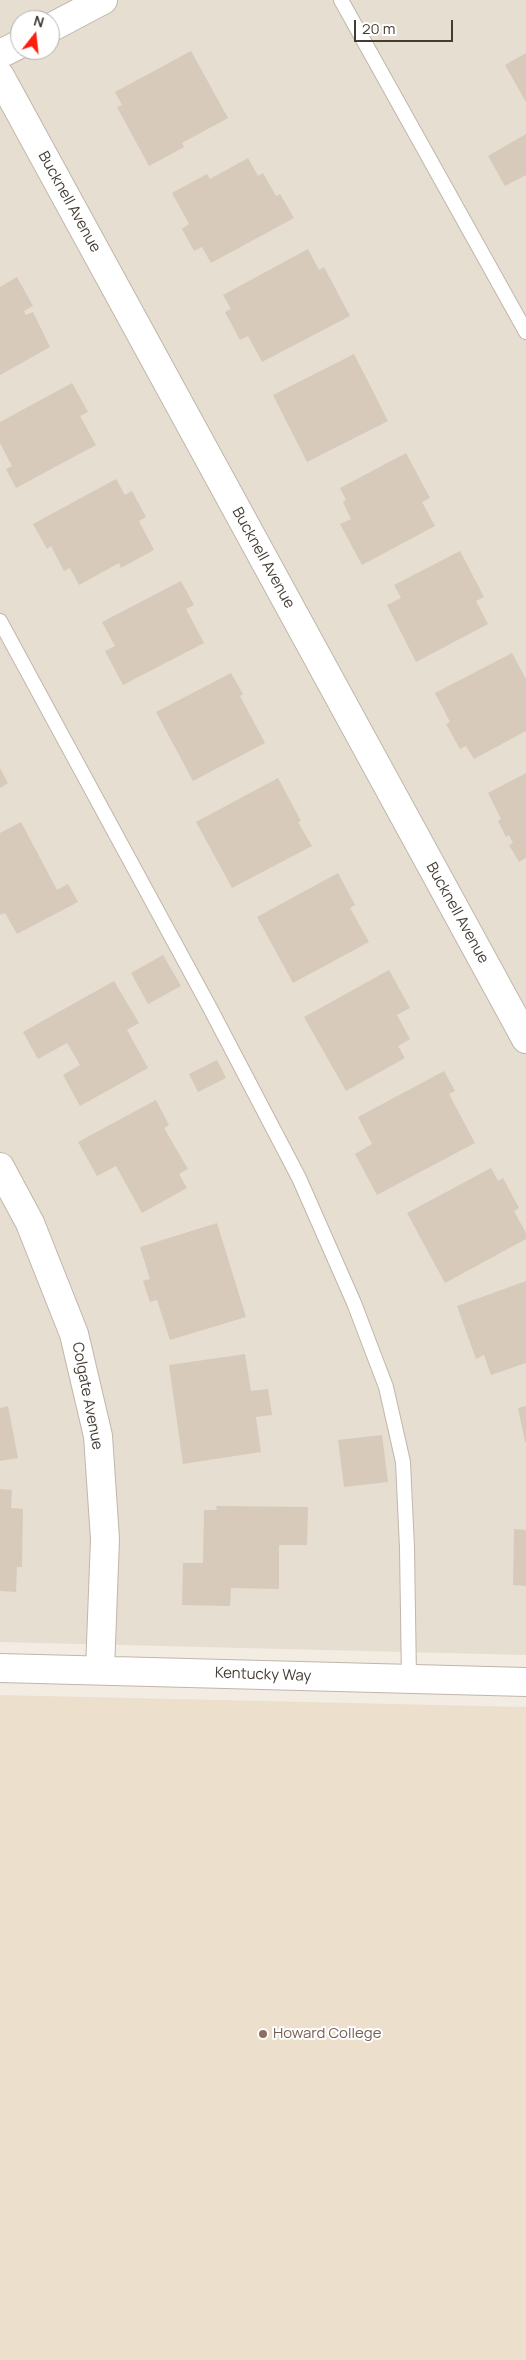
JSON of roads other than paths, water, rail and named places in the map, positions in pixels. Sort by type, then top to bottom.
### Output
[{"type":"street","points":[[60,23],[103,0]]},
{"type":"street","name":"Bucknell Avenue","points":[[0,76],[526,1039]]},
{"type":"street","name":"Colgate Avenue","points":[[0,1167],[30,1224],[74,1334],[98,1436],[105,1539],[100,1670]]},
{"type":"street","name":"Kentucky Way","points":[[0,1668],[526,1682]]},
{"type":"lane","points":[[341,0],[526,332]]},
{"type":"lane","points":[[0,622],[210,1008],[299,1178],[354,1303],[386,1387],[402,1462],[407,1548],[409,1679]]},
{"type":"place","name":"Howard College","points":[[263,2034]]}]
